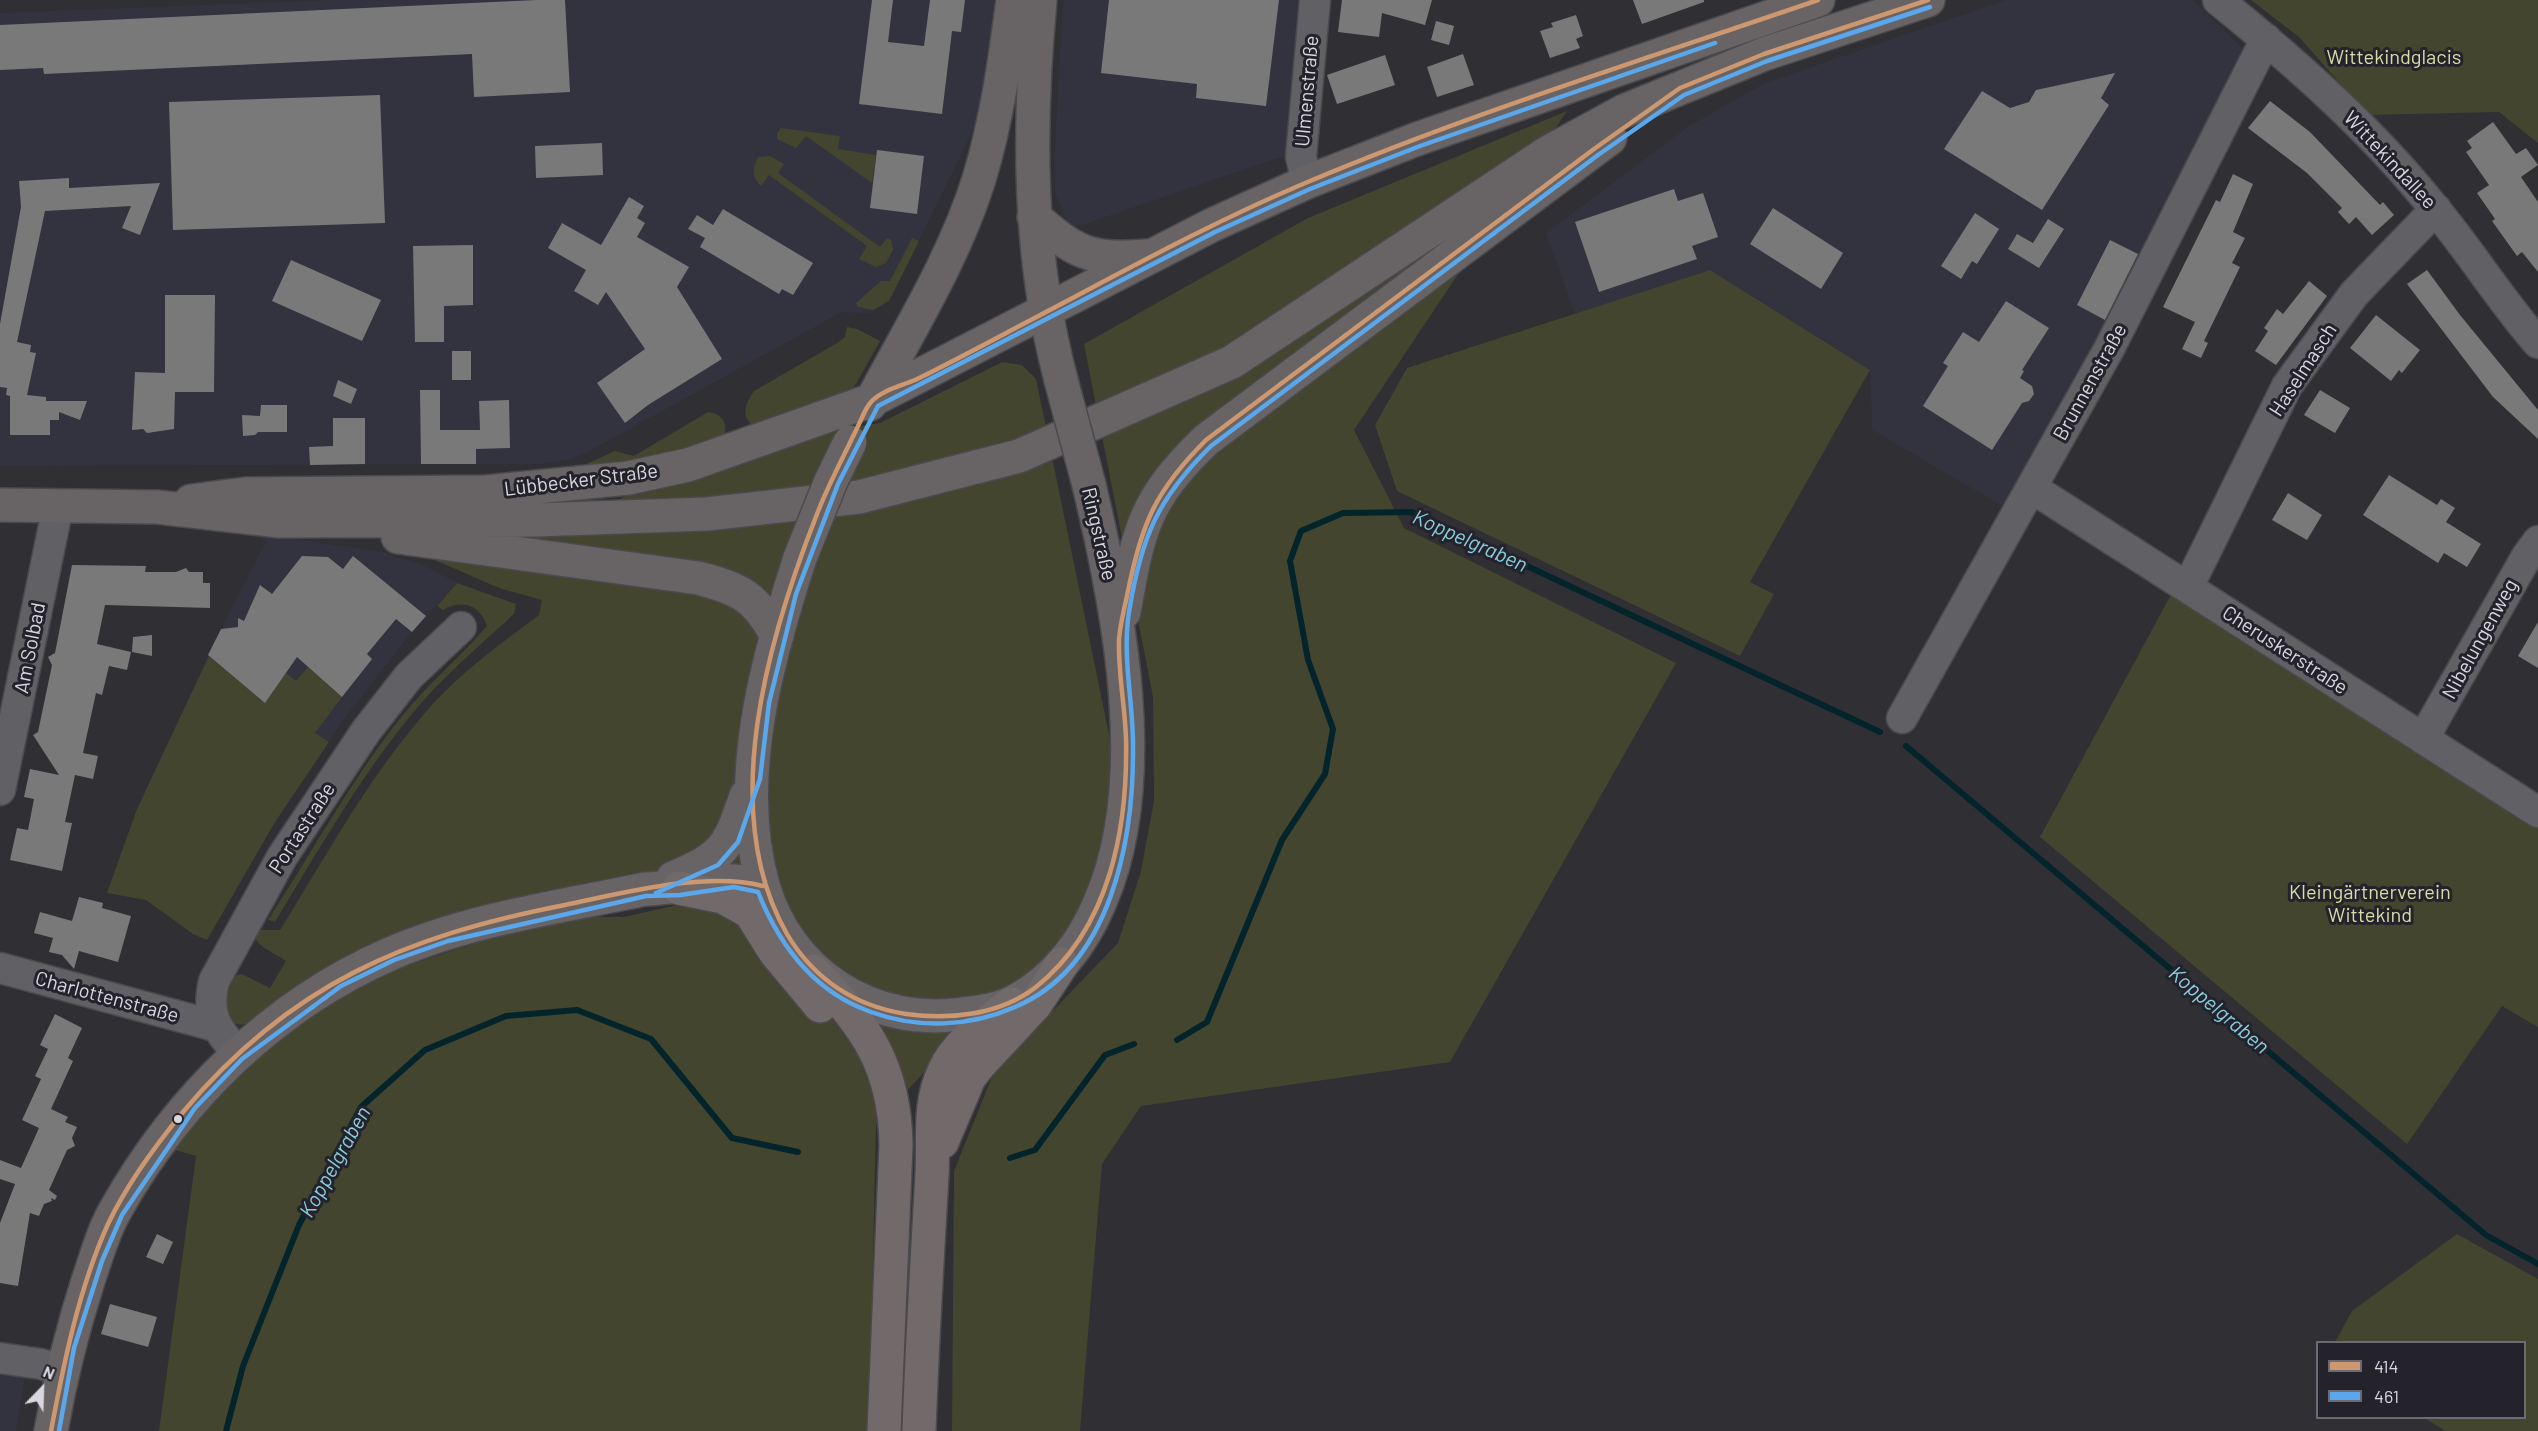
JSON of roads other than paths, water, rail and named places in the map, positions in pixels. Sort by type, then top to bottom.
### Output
[{"type":"highway","points":[[679,888],[723,897],[750,912],[786,966],[891,1090]]},
{"type":"highway","points":[[932,1172],[960,1094],[969,1078],[1035,1005],[1062,964]]},
{"type":"highway","points":[[813,971],[853,1014],[866,1032],[885,1071],[891,1090],[896,1145],[884,1431]]},
{"type":"highway","points":[[919,1431],[932,1172],[931,1123],[937,1089],[956,1051],[1011,1004]]},
{"type":"main road","points":[[813,971],[782,929],[763,886],[756,852],[753,777],[756,740],[773,650],[800,558],[831,481],[849,442],[939,275],[978,180],[999,95],[1012,0]]},
{"type":"main road","name":"Ringstraße","points":[[813,971],[855,998],[883,1009],[918,1016],[956,1015],[1011,1004],[1041,984],[1062,964],[1079,943],[1096,913],[1119,843],[1126,777],[1120,649],[1113,593],[1046,312],[1034,217],[1032,108],[1040,0]]},
{"type":"main road","points":[[1046,312],[1151,256],[1307,182],[1417,139],[1818,0]]},
{"type":"main road","points":[[280,521],[536,520],[707,514],[859,497],[1019,456],[1232,362],[1547,153],[1624,111],[1764,54],[1928,0]]},
{"type":"main road","points":[[1120,649],[1138,538],[1147,513],[1179,466],[1206,440],[1594,149],[1680,88]]},
{"type":"main road","points":[[1034,217],[1078,251],[1116,259],[1151,256]]},
{"type":"main road","name":"Lübbecker Straße","points":[[157,507],[245,494],[486,492],[628,478],[687,465],[872,400],[1046,312]]},
{"type":"main road","name":"Lübbecker Straße","points":[[0,505],[157,507],[280,521]]},
{"type":"main road","points":[[280,521],[698,578],[744,594],[758,605],[773,650]]},
{"type":"main road","points":[[51,1431],[61,1370],[95,1258],[115,1211],[189,1103],[237,1053],[338,980],[391,953],[493,921],[645,889],[700,867],[723,850],[730,839],[753,777]]},
{"type":"main road","points":[[645,889],[679,888],[734,879],[763,886]]},
{"type":"street","name":"Ulmenstraße","points":[[1307,182],[1300,157],[1315,0]]},
{"type":"street","name":"Wittekindallee","points":[[2218,0],[2266,39],[2361,126],[2436,209],[2538,343]]},
{"type":"street","name":"Brunnenstraße","points":[[1902,718],[2109,349],[2266,39]]},
{"type":"street","name":"Haselmasch","points":[[2188,587],[2287,386],[2354,294],[2436,209]]},
{"type":"street","name":"Cheruskerstraße","points":[[2032,488],[2538,812]]},
{"type":"street","name":"Am Solbad","points":[[0,790],[58,506]]},
{"type":"street","name":"Nibelungenweg","points":[[2423,739],[2538,541]]},
{"type":"street","name":"Portastraße","points":[[237,1053],[215,1026],[210,997],[214,981],[282,857],[366,731],[409,676],[461,627]]},
{"type":"street","name":"Charlottenstraße","points":[[0,968],[215,1026]]},
{"type":"street","points":[[0,1358],[41,1364],[61,1370]]},
{"type":"waterway","name":"Koppelgraben","points":[[1177,1040],[1207,1022],[1282,840],[1325,774],[1333,729],[1308,660],[1290,561],[1301,531],[1343,513],[1412,512],[1880,732]]},
{"type":"waterway","name":"Koppelgraben","points":[[1906,746],[2486,1235],[2538,1264]]},
{"type":"waterway","name":"Koppelgraben","points":[[226,1431],[243,1366],[299,1225],[361,1107],[425,1050],[506,1016],[577,1010],[651,1039],[732,1138],[798,1152]]},
{"type":"waterway","name":"Koppelgraben","points":[[1010,1158],[1035,1150],[1105,1055],[1134,1044]]},
{"type":"park label","name":"Wittekindglacis","points":[[2394,57]]},
{"type":"park label","name":"Kleingärtnerverein Wittekind","points":[[2370,904]]}]
